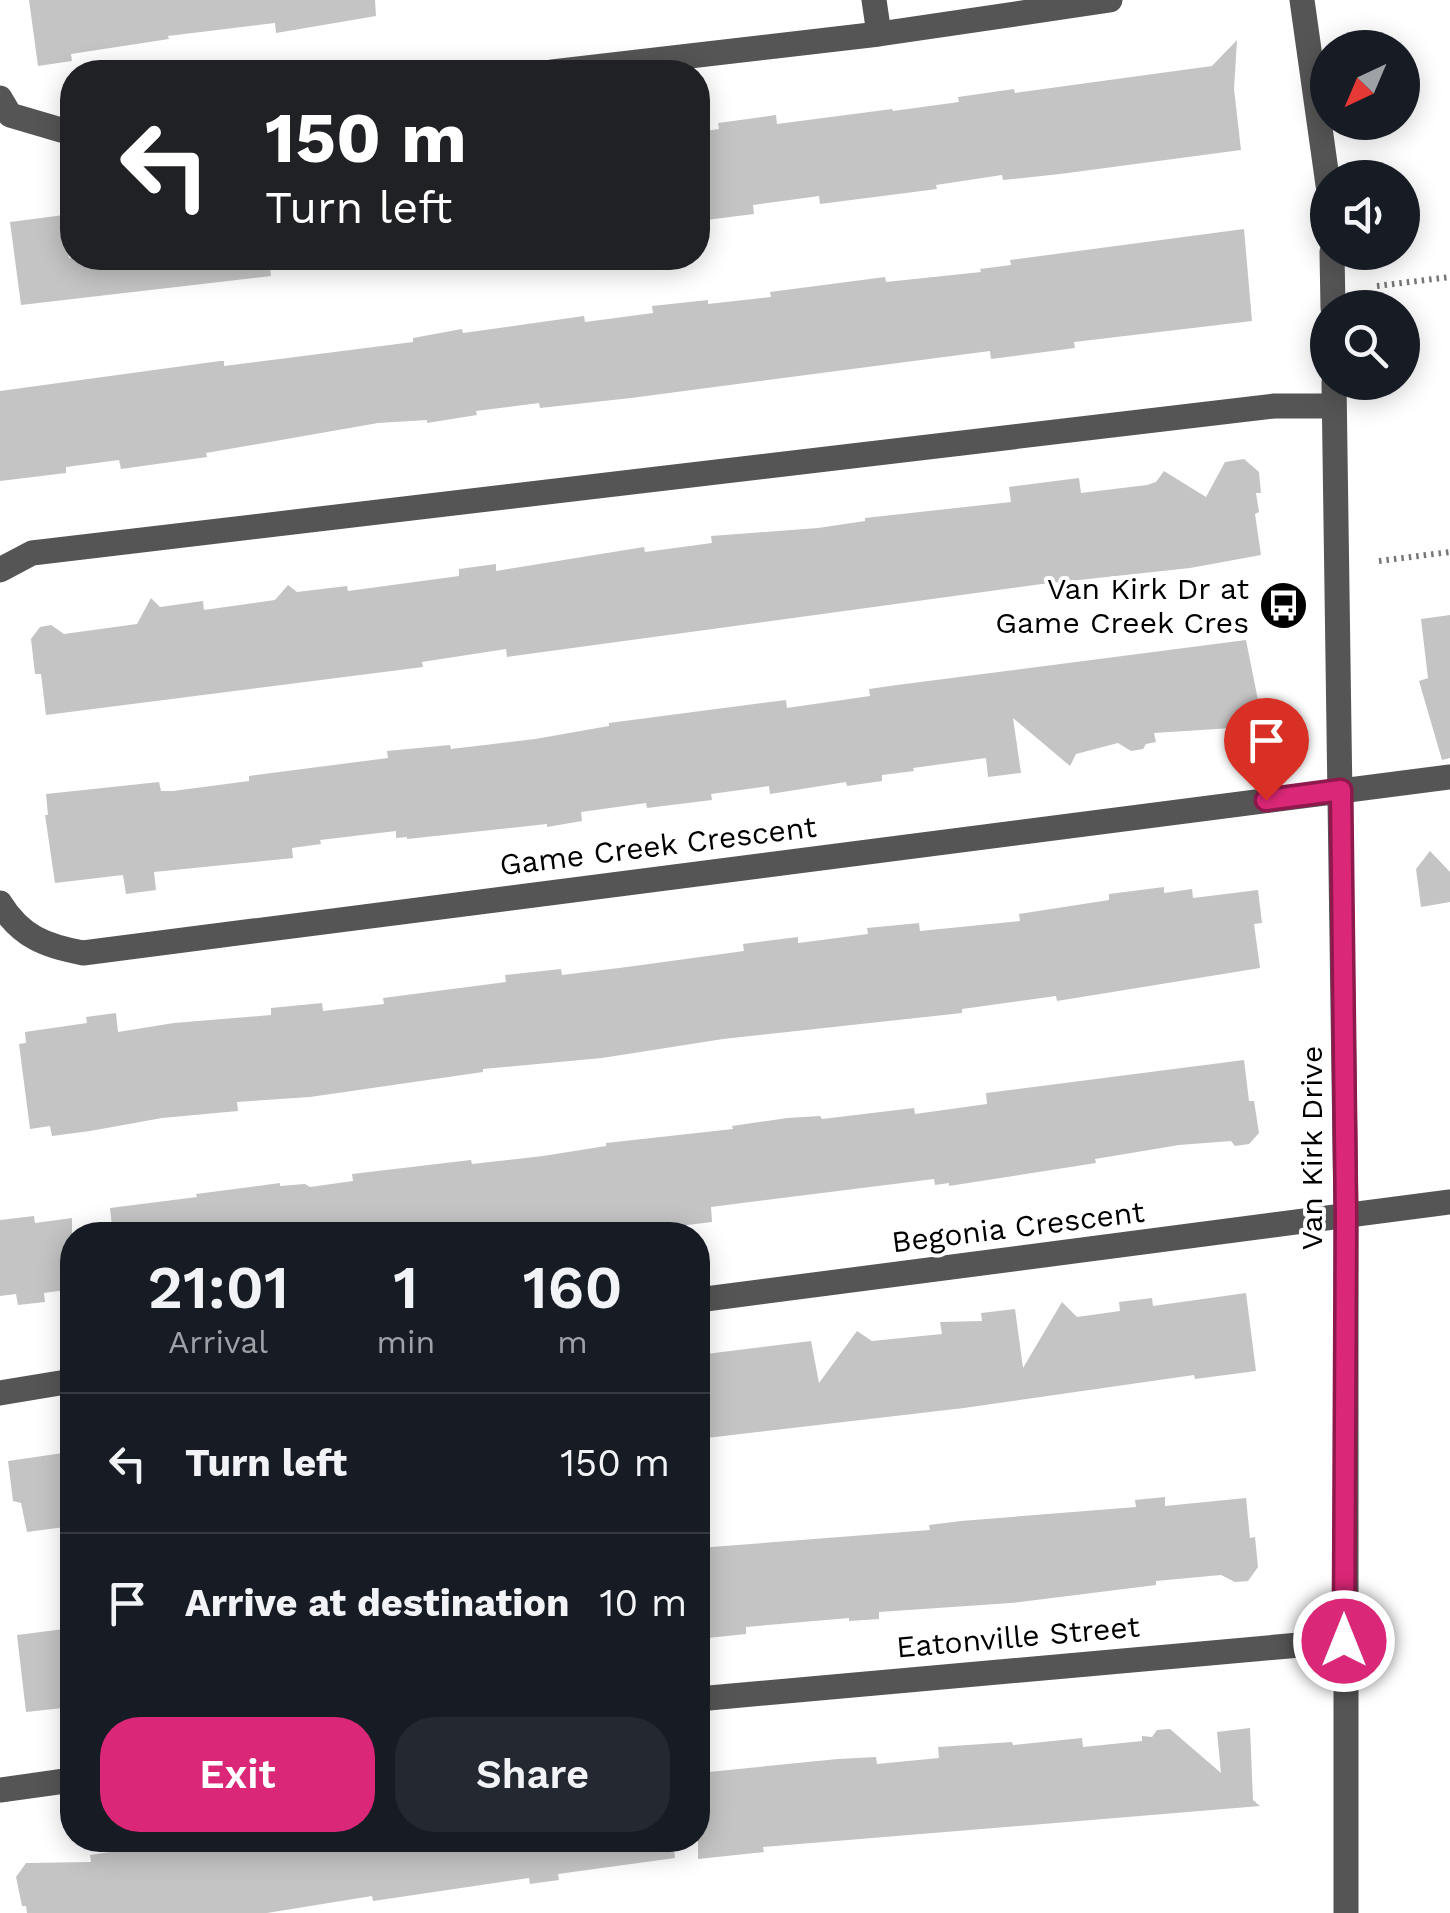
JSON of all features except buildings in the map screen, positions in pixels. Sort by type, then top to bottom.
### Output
[{"type":"street","points":[[874,0],[879,34]]},
{"type":"street","points":[[655,60],[879,34],[1110,0]]},
{"type":"street","points":[[1302,0],[1324,160]]},
{"type":"street","points":[[0,98],[10,115],[60,130]]},
{"type":"street","points":[[0,570],[32,552],[1310,399]]},
{"type":"street","name":"Van Kirk Drive","points":[[1334,400],[1346,1216],[1346,1913]]},
{"type":"street","name":"Game Creek Crescent","points":[[0,903],[9,918],[45,946],[83,953],[1450,776]]},
{"type":"street","name":"Begonia Crescent","points":[[710,1298],[1450,1202]]},
{"type":"street","points":[[0,1393],[60,1383]]},
{"type":"street","name":"Eatonville Street","points":[[710,1698],[1344,1641]]},
{"type":"street","points":[[0,1790],[60,1782]]},
{"type":"path","points":[[1376,286],[1450,277]]},
{"type":"path","points":[[1379,561],[1450,552]]},
{"type":"place","name":"Van Kirk Dr at Game Creek Cres","points":[[1284,606]]},
{"type":"route","points":[[1266,800],[1341,790],[1346,1216],[1344,1641]]}]
